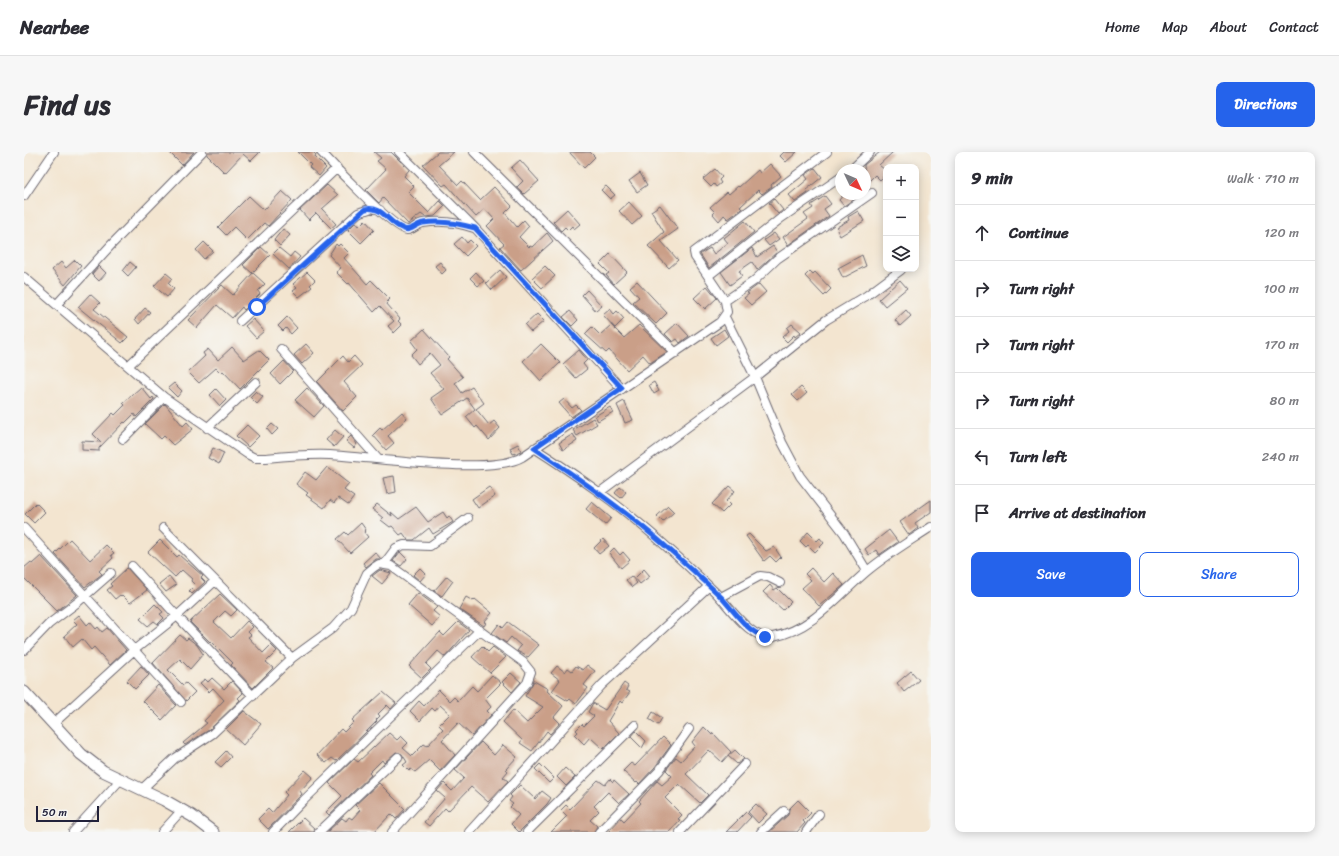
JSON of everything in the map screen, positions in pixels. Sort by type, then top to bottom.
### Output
[{"type":"street","points":[[24,196],[54,152]]},
{"type":"street","points":[[57,304],[112,244],[202,152]]},
{"type":"street","points":[[321,152],[399,227],[406,230],[422,223],[440,222],[460,223],[475,228]]},
{"type":"street","points":[[399,152],[475,228],[622,388]]},
{"type":"street","points":[[474,152],[676,353]]},
{"type":"street","points":[[24,277],[164,397],[207,428],[247,454],[256,458],[309,455],[451,464],[502,463],[516,460],[676,353],[724,317],[728,308],[726,301],[695,257],[696,250],[827,152]]},
{"type":"street","points":[[857,164],[870,152]]},
{"type":"street","points":[[128,366],[337,168]]},
{"type":"street","points":[[708,276],[780,219],[835,181]]},
{"type":"street","points":[[726,301],[754,280],[776,259],[872,193]]},
{"type":"street","points":[[240,321],[358,213],[372,208],[380,210]]},
{"type":"street","points":[[600,492],[755,377],[826,320],[866,296],[898,272]]},
{"type":"street","points":[[724,317],[755,377],[782,442],[800,476],[844,533],[867,571]]},
{"type":"street","points":[[281,349],[378,459]]},
{"type":"street","points":[[207,428],[256,382]]},
{"type":"street","points":[[123,439],[164,397]]},
{"type":"street","points":[[534,448],[600,492],[652,534],[709,586],[750,629],[765,637],[773,637],[806,623],[821,614],[867,571],[931,527]]},
{"type":"street","points":[[384,564],[396,548],[404,545],[430,546],[468,518]]},
{"type":"street","points":[[24,528],[181,702]]},
{"type":"street","points":[[163,528],[292,658]]},
{"type":"street","points":[[142,789],[174,759],[212,734],[292,658],[333,628],[351,608],[367,573],[379,564],[384,564],[391,566],[480,630],[527,665],[531,672],[527,683],[392,832]]},
{"type":"street","points":[[132,566],[176,616],[253,696]]},
{"type":"street","points":[[24,650],[49,624],[85,596],[111,573]]},
{"type":"street","points":[[721,598],[760,576],[768,577],[780,583]]},
{"type":"street","points":[[53,724],[133,650],[176,616],[215,581]]},
{"type":"street","points":[[469,832],[602,685],[709,586]]},
{"type":"street","points":[[273,832],[304,800],[480,630]]},
{"type":"street","points":[[24,692],[81,754],[103,771],[182,810],[213,832]]},
{"type":"street","points":[[527,832],[635,725]]},
{"type":"street","points":[[599,832],[659,771],[689,729]]},
{"type":"street","points":[[319,832],[398,757]]},
{"type":"street","points":[[680,832],[745,764]]},
{"type":"street","points":[[74,832],[121,779]]},
{"type":"street","points":[[162,832],[182,810]]},
{"type":"street","points":[[761,832],[784,811]]},
{"type":"street","points":[[806,832],[819,814]]},
{"type":"building","points":[[169,152],[194,152],[182,165]]},
{"type":"building","points":[[207,152],[260,152],[251,161],[243,154],[225,173],[207,155]]},
{"type":"building","points":[[298,152],[313,152],[316,155],[315,157],[326,168],[319,176],[309,167],[311,165]]},
{"type":"building","points":[[374,152],[391,152],[409,170],[404,176],[414,186],[408,192],[429,213],[440,201],[445,206],[435,216],[425,217],[421,214],[408,224],[383,198],[379,203],[366,190],[386,169],[377,161],[381,158]]},
{"type":"building","points":[[438,152],[454,152],[439,165],[458,185],[462,181],[480,200],[494,187],[512,206],[505,213],[517,227],[524,220],[529,226],[519,237],[529,247],[532,247],[547,233],[553,241],[521,270],[500,247],[504,244],[487,226],[494,219],[485,209],[476,217],[446,184],[443,186],[423,165]]},
{"type":"building","points":[[569,152],[590,152],[595,157],[584,168]]},
{"type":"building","points":[[784,152],[797,152],[786,162],[780,156]]},
{"type":"building","points":[[880,152],[893,152],[879,165],[883,168],[883,177],[880,180],[875,175],[871,179],[871,164],[865,164]]},
{"type":"building","points":[[520,160],[539,181],[524,194],[517,187],[523,181],[511,168]]},
{"type":"building","points":[[770,164],[781,176],[771,185],[772,187],[762,194],[758,190],[740,207],[742,209],[728,219],[724,215],[719,221],[713,214],[715,212],[710,207],[727,192],[729,194],[758,170],[760,173]]},
{"type":"building","points":[[815,168],[822,177],[806,190],[808,193],[795,202],[789,195],[808,179],[805,175]]},
{"type":"building","points":[[715,169],[722,177],[719,180],[721,183],[716,187],[714,184],[711,187],[703,179]]},
{"type":"building","points":[[640,173],[647,185],[637,192],[629,181]]},
{"type":"building","points":[[327,185],[338,195],[322,209],[336,224],[331,228],[316,213],[309,220],[300,210]]},
{"type":"building","points":[[606,186],[615,195],[610,199],[601,190]]},
{"type":"building","points":[[282,191],[292,200],[268,226],[264,223],[247,240],[234,227],[226,235],[218,227],[249,196],[264,210]]},
{"type":"building","points":[[825,196],[831,204],[824,209],[829,216],[788,245],[783,237],[808,219],[804,214],[813,208],[811,205]]},
{"type":"building","points":[[774,199],[783,210],[778,214],[769,203]]},
{"type":"building","points":[[839,200],[852,200],[844,206]]},
{"type":"building","points":[[629,202],[642,216],[632,225],[619,211]]},
{"type":"building","points":[[660,205],[678,229],[661,241],[678,260],[669,268],[648,246],[664,232],[651,211]]},
{"type":"building","points":[[567,209],[580,224],[574,229],[572,226],[568,230],[565,227],[561,231],[553,222]]},
{"type":"building","points":[[858,211],[864,221],[840,236],[837,227],[849,220],[848,217]]},
{"type":"building","points":[[365,220],[374,230],[361,243],[348,230],[356,222],[359,226]]},
{"type":"building","points":[[745,221],[754,232],[709,268],[700,254],[710,248],[714,254],[728,243],[724,238]]},
{"type":"building","points":[[283,229],[290,235],[280,246],[274,240]]},
{"type":"building","points":[[774,233],[779,239],[769,246],[764,240]]},
{"type":"building","points":[[462,237],[467,243],[470,240],[476,246],[466,256],[454,244]]},
{"type":"building","points":[[204,242],[213,251],[204,259],[196,250]]},
{"type":"building","points":[[336,244],[338,246],[340,244],[349,253],[344,258],[367,284],[371,280],[390,299],[386,303],[400,319],[398,321],[402,325],[394,333],[388,326],[394,321],[380,306],[374,312],[349,283],[348,284],[336,272],[341,268],[329,255]]},
{"type":"building","points":[[773,246],[777,252],[757,270],[752,262],[739,271],[742,276],[730,285],[721,272],[752,248],[757,257]]},
{"type":"building","points":[[261,247],[270,255],[252,273],[243,265]]},
{"type":"building","points":[[279,248],[290,257],[294,252],[300,257],[289,269],[273,254]]},
{"type":"building","points":[[610,254],[627,272],[614,284],[606,275],[609,273],[600,264]]},
{"type":"building","points":[[862,255],[866,266],[843,278],[838,268]]},
{"type":"building","points":[[75,260],[81,266],[65,285],[52,270],[61,262],[66,268]]},
{"type":"building","points":[[130,262],[136,267],[128,276],[123,271]]},
{"type":"building","points":[[440,262],[446,270],[442,274],[435,266]]},
{"type":"building","points":[[99,266],[106,273],[99,281],[92,274]]},
{"type":"building","points":[[545,266],[555,276],[542,288],[532,278]]},
{"type":"building","points":[[500,270],[506,277],[492,290],[486,283]]},
{"type":"building","points":[[810,271],[813,274],[815,272],[831,289],[824,296],[805,276]]},
{"type":"building","points":[[307,272],[315,280],[310,285],[312,287],[299,297],[293,291],[297,288],[293,284]]},
{"type":"building","points":[[476,272],[484,281],[478,286],[470,278]]},
{"type":"building","points":[[166,273],[172,278],[168,283],[174,289],[167,297],[154,286]]},
{"type":"building","points":[[253,273],[265,284],[258,291],[260,294],[244,310],[242,307],[232,318],[217,305],[197,328],[188,320],[222,285],[233,295]]},
{"type":"building","points":[[900,280],[907,288],[885,306],[879,299]]},
{"type":"building","points":[[637,281],[667,313],[656,324],[633,302],[639,297],[630,287]]},
{"type":"building","points":[[759,284],[766,292],[751,305],[744,298],[749,294],[747,293]]},
{"type":"building","points":[[707,286],[717,298],[705,309],[694,298]]},
{"type":"building","points":[[587,290],[602,306],[596,311],[582,295]]},
{"type":"building","points":[[90,294],[100,303],[94,309],[128,337],[122,343],[78,307]]},
{"type":"building","points":[[145,308],[150,312],[139,324],[135,319]]},
{"type":"building","points":[[610,309],[614,314],[617,311],[624,319],[615,328],[603,315]]},
{"type":"building","points":[[906,310],[911,316],[900,326],[895,320]]},
{"type":"building","points":[[570,311],[578,320],[572,326],[563,317]]},
{"type":"building","points":[[537,314],[544,321],[531,332],[525,325]]},
{"type":"building","points":[[287,317],[297,328],[291,334],[286,328],[283,331],[278,326]]},
{"type":"building","points":[[253,319],[264,331],[256,338],[245,326]]},
{"type":"building","points":[[677,323],[689,336],[680,343],[677,339],[673,342],[665,334]]},
{"type":"building","points":[[792,324],[801,332],[795,337],[794,335],[787,342],[782,337],[789,331],[787,328]]},
{"type":"building","points":[[611,325],[624,338],[639,325],[667,352],[650,363],[643,355],[627,370],[609,350],[606,353],[585,334],[592,327],[600,335]]},
{"type":"building","points":[[424,329],[449,357],[447,359],[463,377],[455,383],[462,393],[472,387],[484,403],[476,409],[489,425],[494,421],[500,428],[489,440],[477,426],[475,428],[466,417],[475,409],[467,398],[442,415],[431,398],[444,389],[430,373],[440,365],[430,353],[418,364],[411,355],[417,349],[411,341]]},
{"type":"building","points":[[724,329],[728,336],[716,345],[711,338]]},
{"type":"building","points":[[306,344],[314,353],[302,364],[294,355]]},
{"type":"building","points":[[541,344],[560,363],[541,381],[523,361]]},
{"type":"building","points":[[232,347],[244,360],[259,350],[269,360],[240,389],[223,371],[221,373],[216,368],[199,383],[188,372],[205,356],[203,353],[208,349],[218,360]]},
{"type":"building","points":[[579,350],[587,360],[583,364],[587,369],[576,378],[563,364]]},
{"type":"building","points":[[343,356],[348,362],[354,356],[362,365],[344,382],[357,397],[343,411],[317,382]]},
{"type":"building","points":[[284,361],[293,371],[280,384],[271,374]]},
{"type":"building","points":[[654,382],[659,391],[654,394],[649,385]]},
{"type":"building","points":[[174,383],[182,391],[177,397],[168,388]]},
{"type":"building","points":[[141,387],[151,399],[153,397],[154,399],[136,417],[134,414],[125,423],[124,422],[99,448],[99,451],[82,450],[82,441],[101,442],[93,434],[113,413],[115,415],[125,405],[123,403]]},
{"type":"building","points":[[801,387],[807,393],[798,401],[792,395]]},
{"type":"building","points":[[307,388],[324,406],[314,417],[295,400]]},
{"type":"building","points":[[216,389],[226,400],[220,406],[210,395]]},
{"type":"building","points":[[256,391],[263,397],[257,404],[250,397]]},
{"type":"building","points":[[564,399],[572,408],[576,405],[581,410],[571,417],[559,403]]},
{"type":"building","points":[[624,401],[633,420],[625,423],[617,405]]},
{"type":"building","points":[[165,404],[183,426],[187,422],[193,429],[173,445],[164,436],[161,439],[145,424]]},
{"type":"building","points":[[610,407],[613,412],[598,421],[595,416]]},
{"type":"building","points":[[402,412],[407,418],[388,436],[394,443],[386,450],[373,435],[380,428],[382,430]]},
{"type":"building","points":[[593,418],[597,424],[577,436],[573,430]]},
{"type":"building","points":[[272,424],[278,429],[272,435],[267,429]]},
{"type":"building","points":[[247,425],[259,436],[248,447],[236,436]]},
{"type":"building","points":[[335,430],[343,437],[334,447],[326,440]]},
{"type":"building","points":[[573,434],[577,441],[563,450],[559,443]]},
{"type":"building","points":[[351,436],[357,444],[354,448],[346,441]]},
{"type":"building","points":[[518,444],[521,451],[513,454],[510,448]]},
{"type":"building","points":[[213,448],[224,453],[219,464],[208,458]]},
{"type":"building","points":[[327,467],[349,484],[344,490],[354,497],[348,505],[338,498],[334,503],[330,500],[324,508],[306,495],[308,493],[296,484],[305,472],[316,480]]},
{"type":"building","points":[[394,476],[396,492],[387,494],[383,478]]},
{"type":"building","points":[[729,486],[735,491],[726,501],[730,505],[722,513],[712,504]]},
{"type":"building","points":[[489,487],[495,496],[478,508],[472,499]]},
{"type":"building","points":[[620,487],[626,492],[621,498],[615,493]]},
{"type":"building","points":[[931,500],[931,512],[915,523],[918,528],[909,535],[900,522]]},
{"type":"building","points":[[592,502],[611,518],[605,525],[586,509]]},
{"type":"building","points":[[36,503],[45,512],[34,523],[25,514]]},
{"type":"building","points":[[377,504],[392,516],[391,512],[399,519],[416,507],[428,522],[443,512],[447,518],[449,516],[453,522],[433,534],[429,528],[414,540],[408,540],[403,533],[400,535],[392,526],[390,527],[381,520],[383,518],[372,509]]},
{"type":"building","points":[[668,506],[674,512],[663,522],[657,516]]},
{"type":"building","points":[[361,523],[366,530],[364,532],[368,537],[350,553],[337,539],[345,532],[348,535]]},
{"type":"building","points":[[889,530],[898,542],[879,555],[876,550],[869,555],[865,549]]},
{"type":"building","points":[[808,532],[817,541],[820,538],[824,543],[815,552],[808,545],[806,547],[800,541]]},
{"type":"building","points":[[749,534],[766,551],[774,547],[781,557],[776,562],[770,556],[764,561],[746,536]]},
{"type":"building","points":[[70,539],[90,560],[106,545],[114,553],[111,555],[113,558],[99,571],[102,574],[85,587],[55,554]]},
{"type":"building","points":[[603,539],[609,546],[599,554],[594,548]]},
{"type":"building","points":[[160,540],[177,557],[179,555],[203,576],[201,578],[205,582],[192,594],[189,591],[195,585],[191,581],[192,579],[182,570],[175,577],[148,552]]},
{"type":"building","points":[[614,548],[620,555],[623,552],[630,560],[621,568],[609,553]]},
{"type":"building","points":[[375,552],[381,559],[376,559],[366,567],[363,563]]},
{"type":"building","points":[[400,552],[407,559],[401,566],[393,561]]},
{"type":"building","points":[[41,556],[77,595],[57,611],[24,578],[24,568],[31,562],[32,564]]},
{"type":"building","points":[[127,568],[147,590],[130,603],[122,595],[115,599],[107,590],[112,586],[110,584]]},
{"type":"building","points":[[420,568],[426,574],[420,581],[413,575]]},
{"type":"building","points":[[811,568],[824,582],[833,573],[844,585],[819,606],[802,588],[811,580],[805,574]]},
{"type":"building","points":[[644,569],[650,576],[640,584],[635,578]]},
{"type":"building","points":[[380,570],[391,573],[382,584],[372,576]]},
{"type":"building","points":[[169,576],[176,585],[166,592],[159,584]]},
{"type":"building","points":[[447,576],[453,581],[442,596],[434,591]]},
{"type":"building","points":[[631,576],[637,583],[632,587],[626,580]]},
{"type":"building","points":[[770,585],[774,590],[777,588],[791,602],[783,610],[763,592]]},
{"type":"building","points":[[418,593],[437,607],[433,611],[440,617],[432,626],[408,605]]},
{"type":"building","points":[[220,594],[237,610],[231,616],[225,611],[214,622],[231,638],[247,621],[253,627],[248,632],[251,635],[248,637],[263,653],[271,645],[277,651],[266,662],[273,668],[253,688],[231,665],[233,663],[190,622]]},
{"type":"building","points":[[466,597],[473,601],[475,599],[492,613],[484,622],[486,623],[484,626],[459,609]]},
{"type":"building","points":[[155,604],[163,612],[160,614],[164,618],[158,624],[154,621],[148,626],[140,619]]},
{"type":"building","points":[[79,615],[87,625],[90,622],[96,629],[98,627],[102,632],[107,628],[126,650],[110,665],[94,647],[91,650],[82,639],[73,647],[64,636],[77,624],[73,620]]},
{"type":"building","points":[[458,622],[469,630],[445,657],[438,651],[426,664],[431,669],[422,678],[409,666],[440,632],[444,636]]},
{"type":"building","points":[[508,622],[539,645],[528,657],[517,651],[521,646],[511,637],[506,643],[492,633],[499,624],[503,628]]},
{"type":"building","points":[[180,635],[186,640],[188,638],[197,645],[203,654],[190,669],[180,659],[168,670],[183,685],[186,683],[195,692],[186,701],[153,663]]},
{"type":"building","points":[[482,646],[488,652],[493,647],[506,657],[490,673],[472,657]]},
{"type":"building","points":[[587,665],[595,671],[584,685],[588,688],[576,704],[570,699],[568,701],[552,691],[560,680],[551,673],[557,666],[565,672],[568,668],[572,671],[576,666],[583,670]]},
{"type":"building","points":[[141,666],[149,675],[135,689],[127,681]]},
{"type":"building","points":[[911,671],[919,680],[904,692],[897,683]]},
{"type":"building","points":[[511,673],[521,682],[512,692],[502,682]]},
{"type":"building","points":[[492,675],[501,683],[485,699],[491,707],[487,711],[491,715],[472,736],[458,723],[442,740],[455,755],[440,771],[429,760],[415,772],[411,769],[409,771],[403,765],[407,762],[402,754],[396,752],[384,763],[382,760],[369,773],[371,775],[329,815],[326,812],[342,796],[329,783],[354,759],[358,762],[389,733],[397,740],[401,736],[408,743],[403,748],[412,756],[424,744],[427,746],[443,729],[439,725],[450,714],[440,705],[435,711],[432,708],[420,721],[410,711],[419,701],[424,706],[439,690],[450,701],[454,697],[458,701],[472,686],[477,691]]},
{"type":"building","points":[[212,678],[224,689],[232,681],[243,693],[238,698],[240,700],[209,730],[185,745],[183,743],[207,723],[204,721],[224,700],[213,688],[209,692],[200,683],[205,679],[208,682]]},
{"type":"building","points":[[534,681],[548,689],[547,691],[563,706],[554,717],[560,723],[550,734],[547,731],[532,751],[520,743],[522,740],[503,722],[513,710],[527,723],[543,707],[525,696]]},
{"type":"building","points":[[624,683],[628,686],[626,690],[630,692],[622,703],[620,701],[608,721],[619,733],[603,749],[590,737],[584,744],[575,735],[578,732],[576,730],[582,724],[584,726],[594,716],[588,712],[593,703],[605,710]]},
{"type":"building","points":[[158,685],[176,705],[162,720],[143,701]]},
{"type":"building","points":[[383,692],[396,703],[391,709],[387,705],[378,714],[380,716],[376,720],[377,721],[336,761],[332,758],[326,763],[317,755],[341,729],[344,732],[354,722],[352,720]]},
{"type":"building","points":[[244,711],[261,724],[243,745],[226,729]]},
{"type":"building","points":[[653,712],[662,718],[658,725],[649,719]]},
{"type":"building","points":[[704,727],[712,735],[713,733],[731,752],[722,762],[709,750],[686,774],[708,795],[700,803],[679,784],[665,798],[682,815],[678,819],[680,820],[669,832],[608,832],[621,818],[624,821],[641,803],[639,801],[657,781],[662,785],[672,776],[666,770],[676,757],[681,761],[695,746],[692,742]]},
{"type":"building","points":[[636,731],[646,741],[642,748],[631,737]]},
{"type":"building","points":[[663,737],[671,745],[655,767],[639,784],[637,782],[636,783],[623,771],[631,763],[635,766]]},
{"type":"building","points":[[481,742],[494,755],[503,745],[517,757],[506,769],[508,771],[503,777],[508,781],[488,802],[471,787],[448,811],[445,808],[429,826],[424,822],[445,798],[437,791],[444,783],[452,791],[464,778],[455,770]]},
{"type":"building","points":[[735,750],[744,759],[737,764],[728,756]]},
{"type":"building","points":[[226,751],[231,757],[221,767],[215,762]]},
{"type":"building","points":[[540,764],[554,778],[549,783],[535,769]]},
{"type":"building","points":[[565,768],[575,777],[566,786],[557,777]]},
{"type":"building","points":[[305,770],[313,777],[300,791],[302,794],[268,829],[258,819],[268,809],[272,813],[287,795],[284,792]]},
{"type":"building","points":[[610,779],[613,782],[614,780],[629,794],[619,803],[608,792],[594,806],[599,811],[590,820],[597,826],[594,832],[551,832],[567,816],[561,810],[566,805],[570,809],[598,780],[605,785]]},
{"type":"building","points":[[379,783],[405,809],[396,819],[391,814],[374,832],[327,832],[342,818],[346,821],[349,817],[352,819],[360,810],[355,805]]},
{"type":"building","points":[[520,785],[535,799],[542,791],[551,798],[519,832],[511,824],[519,815],[510,807],[513,804],[509,801],[512,797],[510,795]]},
{"type":"building","points":[[798,800],[811,813],[803,821],[805,823],[797,832],[769,832],[788,815],[789,809]]},
{"type":"building","points":[[756,804],[767,814],[758,823],[748,812]]},
{"type":"building","points":[[746,812],[751,817],[737,832],[726,832]]},
{"type":"building","points":[[303,818],[315,829],[314,832],[289,832]]},
{"type":"route","points":[[257,307],[358,213],[365,209],[372,208],[380,210],[399,227],[406,230],[422,223],[440,222],[460,223],[475,228],[622,388],[534,448],[600,492],[652,534],[709,586],[742,623],[757,634],[765,637]]}]
